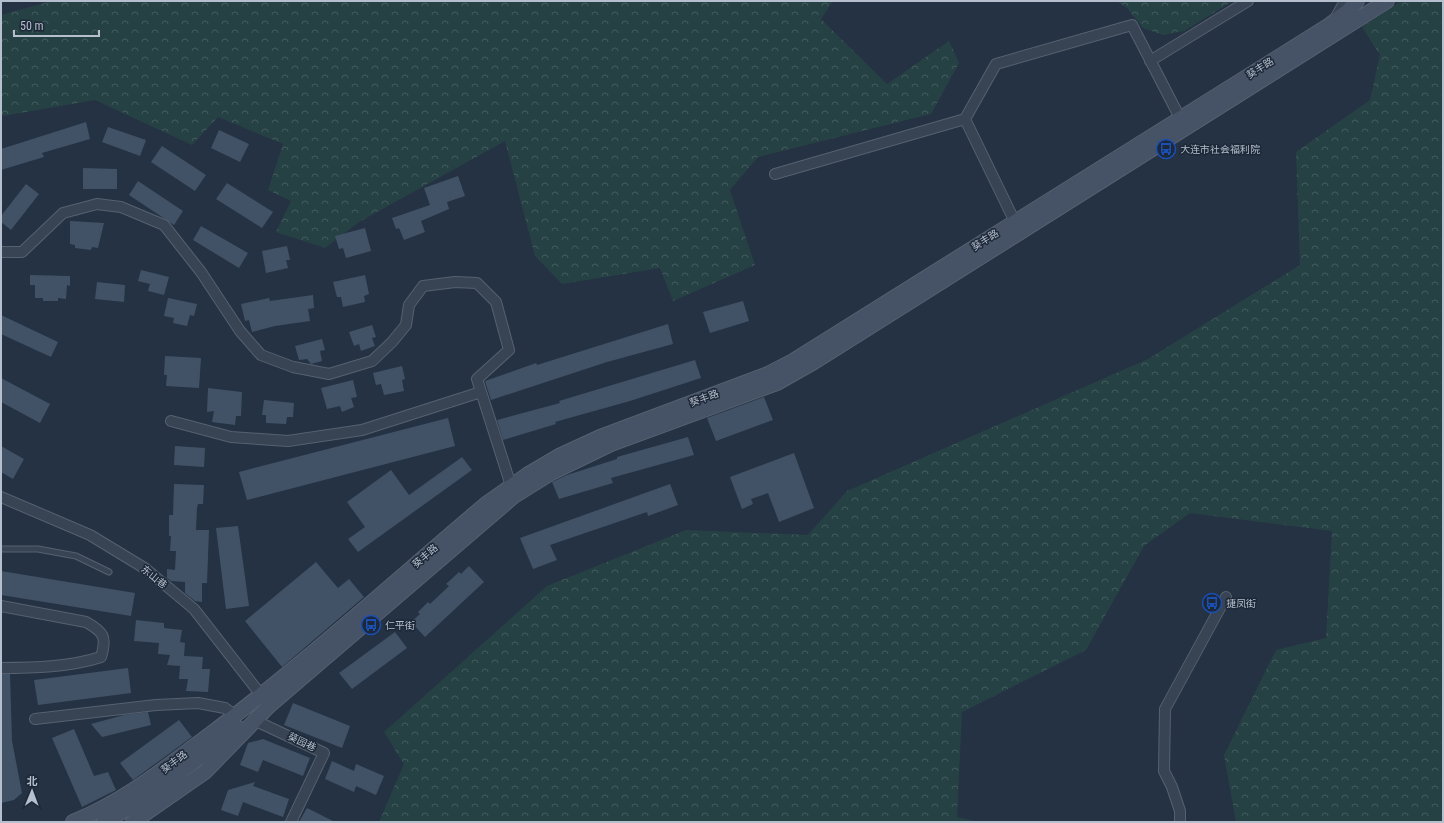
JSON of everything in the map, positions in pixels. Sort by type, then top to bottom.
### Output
[{"type":"main road","name":"葵丰路","points":[[73,822],[101,811],[138,789],[236,716],[265,701],[513,491],[561,454],[768,374],[793,361],[1333,22],[1349,10],[1357,1]]},
{"type":"main road","name":"葵丰路","points":[[513,491],[611,444],[777,383],[808,366],[1387,1]]},
{"type":"main road","name":"葵丰路","points":[[133,822],[205,772],[254,720],[265,701]]},
{"type":"main road","points":[[104,822],[146,798],[186,769],[265,701]]},
{"type":"street","points":[[1150,61],[1248,1]]},
{"type":"street","points":[[1333,22],[1345,1]]},
{"type":"street","points":[[775,174],[965,119],[996,64],[1132,25],[1180,118]]},
{"type":"street","points":[[965,119],[1015,222]]},
{"type":"street","points":[[1,252],[22,252],[63,213],[97,204],[121,207],[164,225],[201,272],[240,331],[261,355],[293,367],[329,374],[372,361],[406,326],[409,305],[423,286],[455,282],[477,283],[496,302],[509,350],[477,379],[513,491]]},
{"type":"street","points":[[171,421],[231,436],[288,440],[362,430],[481,392]]},
{"type":"street","name":"东山巷","points":[[1,497],[90,535],[146,569],[194,609],[265,701]]},
{"type":"street","points":[[1180,822],[1180,811],[1172,787],[1164,771],[1165,710],[1226,597]]},
{"type":"street","points":[[1,606],[86,622],[98,628],[103,635],[105,645],[101,657],[89,661],[24,668],[1,668]]},
{"type":"street","points":[[35,719],[156,705],[198,703],[225,708],[236,716]]},
{"type":"street","name":"葵园巷","points":[[254,720],[324,753],[291,822]]},
{"type":"lane","points":[[1,549],[38,549],[76,556],[109,572]]},
{"type":"green space","points":[[52,1],[833,1],[821,19],[887,84],[949,41],[959,63],[931,114],[758,157],[730,190],[755,265],[673,301],[660,268],[562,284],[535,256],[505,141],[359,222],[325,248],[276,232],[291,201],[268,190],[283,144],[218,117],[192,145],[95,100],[3,116],[1,113],[1,15]]},
{"type":"green space","points":[[1116,1],[1233,1],[1184,31],[1163,35],[1143,28],[1127,8]]},
{"type":"green space","points":[[1401,1],[1443,1],[1443,822],[1236,822],[1224,755],[1276,650],[1326,638],[1332,531],[1190,513],[1144,546],[1086,650],[962,712],[957,817],[979,822],[379,822],[404,764],[384,732],[547,586],[686,530],[808,535],[847,491],[1148,359],[1300,265],[1296,152],[1370,100],[1380,55],[1362,27]]},
{"type":"building","points":[[86,122],[90,139],[42,153],[44,157],[1,170],[1,149]]},
{"type":"building","points":[[108,127],[146,140],[140,156],[102,142]]},
{"type":"building","points":[[219,130],[249,144],[240,162],[211,148]]},
{"type":"building","points":[[162,146],[206,175],[195,191],[151,162]]},
{"type":"building","points":[[83,168],[117,169],[117,189],[83,189]]},
{"type":"building","points":[[458,176],[465,196],[447,202],[449,209],[421,221],[425,232],[404,240],[399,228],[396,229],[392,218],[430,205],[424,188]]},
{"type":"building","points":[[138,181],[183,211],[174,225],[129,195]]},
{"type":"building","points":[[227,183],[273,212],[262,228],[216,199]]},
{"type":"building","points":[[26,184],[39,194],[11,230],[1,222],[1,216]]},
{"type":"building","points":[[70,221],[104,223],[98,248],[92,247],[91,250],[75,248],[75,245],[70,244]]},
{"type":"building","points":[[201,226],[248,253],[239,268],[193,240]]},
{"type":"building","points":[[365,228],[371,251],[346,258],[343,248],[339,249],[335,236]]},
{"type":"building","points":[[287,246],[290,260],[286,260],[288,268],[266,273],[262,251]]},
{"type":"building","points":[[141,270],[169,277],[164,295],[148,291],[150,284],[138,281]]},
{"type":"building","points":[[30,275],[70,276],[70,286],[67,285],[66,299],[58,298],[58,301],[43,301],[43,298],[35,298],[35,285],[30,285]]},
{"type":"building","points":[[365,275],[369,294],[364,296],[365,302],[343,307],[341,297],[337,297],[333,282]]},
{"type":"building","points":[[97,282],[125,285],[124,302],[95,299]]},
{"type":"building","points":[[313,295],[314,308],[308,309],[310,321],[275,326],[252,332],[249,320],[245,321],[241,304],[269,298],[270,301]]},
{"type":"building","points":[[168,298],[197,304],[194,316],[190,315],[187,326],[173,323],[174,318],[164,316]]},
{"type":"building","points":[[743,301],[749,321],[710,333],[703,312]]},
{"type":"building","points":[[1,315],[58,342],[51,357],[1,334]]},
{"type":"building","points":[[668,324],[673,344],[607,362],[491,400],[485,381],[536,363],[537,365]]},
{"type":"building","points":[[372,325],[376,337],[372,338],[375,346],[361,351],[359,344],[354,346],[349,332]]},
{"type":"building","points":[[322,339],[325,350],[320,351],[322,361],[311,364],[307,359],[299,360],[295,346]]},
{"type":"building","points":[[165,356],[201,358],[199,388],[166,386],[167,375],[164,375]]},
{"type":"building","points":[[695,360],[701,378],[630,401],[555,422],[556,424],[503,440],[497,420],[560,403],[559,401]]},
{"type":"building","points":[[402,366],[405,379],[402,380],[404,391],[384,395],[381,384],[376,385],[373,373]]},
{"type":"building","points":[[1,378],[50,404],[40,423],[1,402]]},
{"type":"building","points":[[353,380],[357,397],[351,398],[354,407],[342,412],[340,406],[327,409],[321,388]]},
{"type":"building","points":[[208,388],[242,392],[241,416],[236,416],[235,425],[212,422],[214,411],[207,412]]},
{"type":"building","points":[[764,397],[773,420],[716,441],[707,418]]},
{"type":"building","points":[[264,400],[294,403],[293,417],[287,417],[286,424],[266,423],[266,415],[262,415]]},
{"type":"building","points":[[448,418],[455,446],[247,500],[239,472]]},
{"type":"building","points":[[688,437],[694,455],[611,478],[613,483],[559,499],[552,482],[567,475],[617,459],[617,457]]},
{"type":"building","points":[[1,446],[24,459],[13,479],[1,472]]},
{"type":"building","points":[[175,446],[205,448],[204,467],[174,465]]},
{"type":"building","points":[[794,453],[814,508],[779,522],[768,493],[751,499],[753,504],[742,509],[730,477]]},
{"type":"building","points":[[462,457],[472,470],[358,552],[348,539],[365,527],[347,502],[391,470],[409,495]]},
{"type":"building","points":[[174,484],[204,485],[203,504],[198,504],[197,508],[196,530],[209,530],[207,583],[202,583],[202,602],[195,601],[185,593],[185,582],[171,581],[167,578],[167,569],[175,570],[176,551],[170,551],[171,536],[169,536],[169,515],[173,515]]},
{"type":"building","points":[[670,484],[678,505],[648,516],[647,512],[550,545],[557,560],[533,569],[520,538]]},
{"type":"building","points":[[238,526],[249,606],[226,609],[216,528]]},
{"type":"building","points":[[316,562],[338,588],[349,579],[364,597],[282,667],[245,621]]},
{"type":"building","points":[[469,566],[484,582],[425,637],[411,622],[420,614],[418,612],[428,602],[430,604],[449,586],[446,584],[459,572],[461,574]]},
{"type":"building","points":[[1,571],[135,593],[131,616],[1,595]]},
{"type":"building","points":[[136,620],[164,623],[164,628],[182,630],[180,642],[185,643],[184,656],[203,657],[202,669],[210,669],[208,692],[186,691],[188,679],[179,679],[180,666],[167,665],[170,655],[158,654],[159,643],[134,641]]},
{"type":"building","points":[[395,632],[407,648],[352,689],[339,673]]},
{"type":"building","points":[[128,668],[131,693],[38,705],[34,680]]},
{"type":"building","points":[[1,674],[10,674],[12,741],[22,793],[14,800],[1,803]]},
{"type":"building","points":[[293,703],[350,726],[342,748],[284,725]]},
{"type":"building","points":[[148,712],[151,725],[102,737],[91,724],[124,715]]},
{"type":"building","points":[[179,720],[192,737],[133,780],[120,763]]},
{"type":"building","points":[[74,729],[94,776],[108,772],[116,790],[82,807],[52,738]]},
{"type":"building","points":[[263,739],[310,758],[303,776],[263,760],[258,772],[240,765],[248,743]]},
{"type":"building","points":[[332,761],[354,771],[356,764],[384,776],[376,795],[356,786],[354,792],[325,779]]},
{"type":"building","points":[[255,782],[253,786],[289,799],[283,817],[243,802],[238,816],[221,810],[228,790]]},
{"type":"building","points":[[307,808],[335,822],[299,822]]},
{"type":"place","name":"大连市社会福利院","points":[[1166,149]]},
{"type":"place","name":"捷凤街","points":[[1212,603]]},
{"type":"place","name":"仁平街","points":[[371,625]]}]
